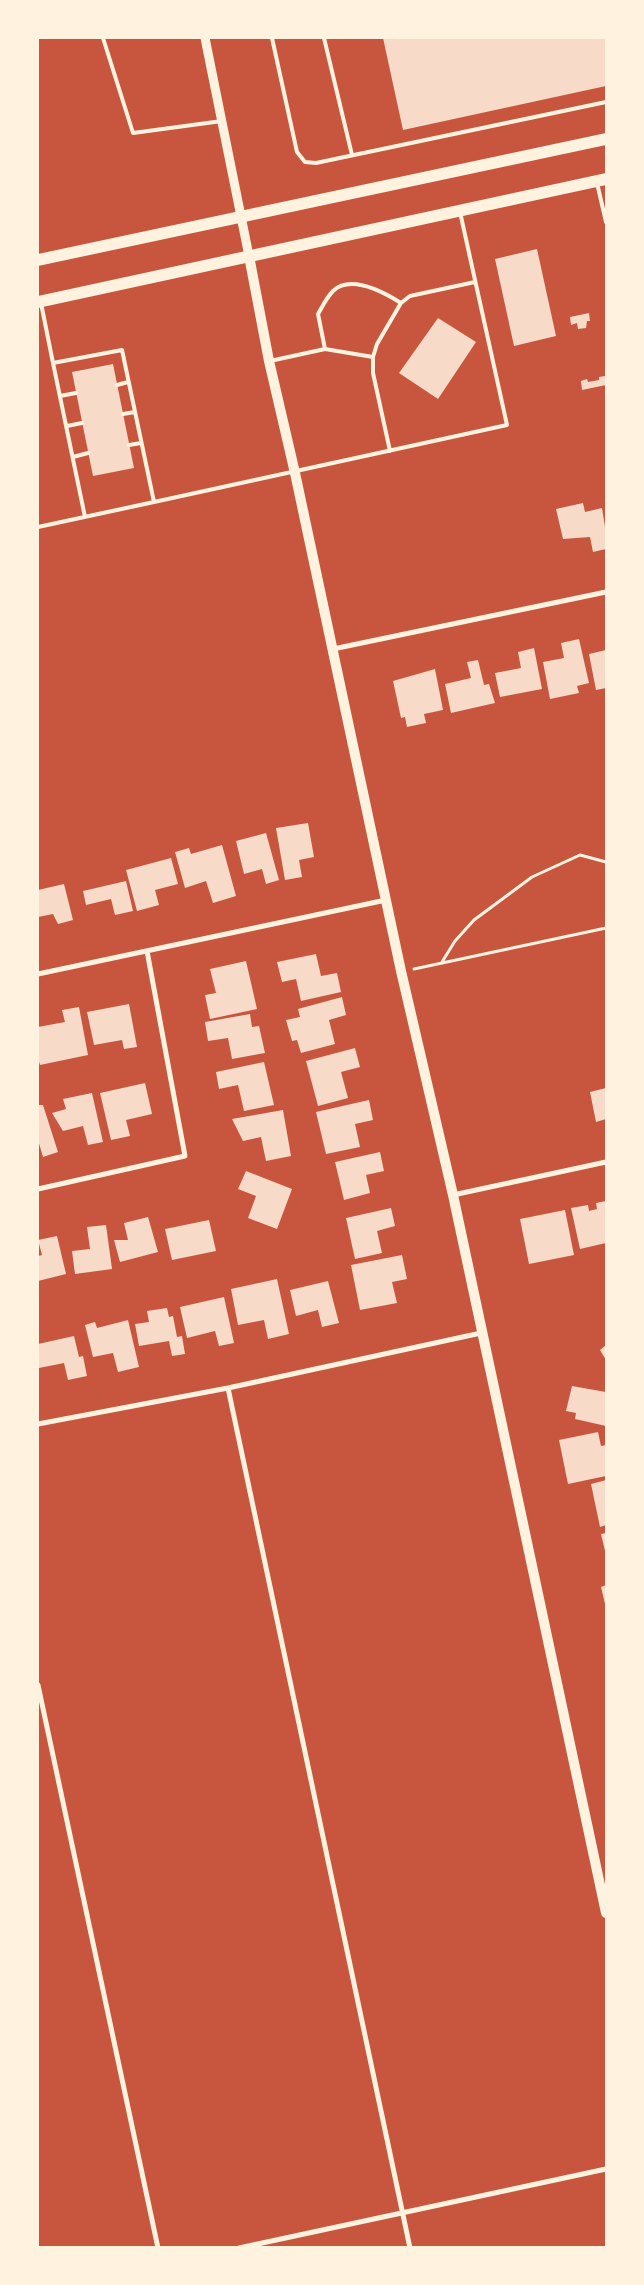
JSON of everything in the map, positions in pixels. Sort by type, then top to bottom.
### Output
[{"type":"main road","points":[[38,260],[606,139]]},
{"type":"main road","points":[[39,302],[602,180]]},
{"type":"main road","points":[[249,256],[269,361],[295,473],[401,972],[453,1195],[606,1913]]},
{"type":"street","points":[[204,38],[249,256]]},
{"type":"street","points":[[333,649],[606,592]]},
{"type":"street","points":[[38,974],[386,900]]},
{"type":"street","points":[[38,1188],[185,1156],[147,951]]},
{"type":"street","points":[[453,1195],[606,1162]]},
{"type":"street","points":[[38,1424],[228,1388],[481,1333]]},
{"type":"street","points":[[228,1388],[410,2248]]},
{"type":"street","points":[[38,1685],[158,2248]]},
{"type":"street","points":[[239,2248],[606,2169]]},
{"type":"lane","points":[[103,38],[133,133],[222,121]]},
{"type":"lane","points":[[272,38],[297,152],[305,162],[316,163],[606,102]]},
{"type":"lane","points":[[324,38],[352,155]]},
{"type":"lane","points":[[602,180],[606,222]]},
{"type":"lane","points":[[38,527],[295,473],[507,425],[460,210]]},
{"type":"lane","points":[[390,451],[373,373],[373,357],[377,344],[401,303],[410,296],[475,282]]},
{"type":"lane","points":[[325,349],[318,314],[333,291],[350,285],[364,286],[381,290],[401,303]]},
{"type":"lane","points":[[39,302],[85,517]]},
{"type":"lane","points":[[269,361],[325,349],[373,357]]},
{"type":"lane","points":[[53,363],[122,350],[154,502]]},
{"type":"lane","points":[[117,385],[128,382]]},
{"type":"lane","points":[[60,396],[76,393]]},
{"type":"lane","points":[[123,414],[134,412]]},
{"type":"lane","points":[[67,426],[82,423]]},
{"type":"lane","points":[[129,445],[141,443]]},
{"type":"lane","points":[[73,456],[88,453]]},
{"type":"path","points":[[441,963],[455,941],[474,920],[532,877],[580,855],[606,862]]},
{"type":"path","points":[[401,972],[606,928]]},
{"type":"building","points":[[383,38],[606,38],[606,86],[403,130]]},
{"type":"building","points":[[537,249],[556,336],[514,346],[495,259]]},
{"type":"building","points":[[589,313],[590,321],[587,321],[586,328],[578,329],[577,323],[571,325],[570,317]]},
{"type":"building","points":[[438,318],[476,342],[438,399],[399,373]]},
{"type":"building","points":[[113,364],[134,468],[93,476],[72,372]]},
{"type":"building","points":[[605,376],[606,385],[582,390],[581,381],[587,379],[588,382],[599,380],[599,377]]},
{"type":"building","points":[[583,503],[585,512],[602,508],[606,533],[606,549],[593,552],[590,537],[563,539],[556,509]]},
{"type":"building","points":[[579,639],[589,683],[577,686],[579,693],[550,699],[543,662],[564,658],[561,643]]},
{"type":"building","points":[[534,648],[542,689],[500,697],[495,673],[521,668],[518,652]]},
{"type":"building","points":[[606,650],[606,688],[596,690],[589,654]]},
{"type":"building","points":[[478,660],[484,685],[489,684],[495,703],[451,713],[445,684],[471,678],[467,662]]},
{"type":"building","points":[[435,669],[443,710],[424,714],[426,723],[407,727],[405,717],[401,718],[393,681]]},
{"type":"building","points":[[308,823],[314,857],[299,860],[302,877],[285,880],[276,828]]},
{"type":"building","points":[[266,833],[279,880],[266,884],[262,869],[244,874],[236,841]]},
{"type":"building","points":[[222,845],[236,896],[213,903],[206,881],[185,888],[175,852],[189,848],[191,854]]},
{"type":"building","points":[[171,858],[178,884],[155,890],[159,905],[137,911],[126,870]]},
{"type":"building","points":[[126,881],[133,911],[115,915],[111,899],[86,905],[83,891]]},
{"type":"building","points":[[64,884],[73,920],[58,924],[53,914],[38,917],[38,890]]},
{"type":"building","points":[[316,954],[321,976],[337,973],[341,992],[301,1001],[296,979],[282,982],[277,962]]},
{"type":"building","points":[[246,961],[257,1009],[210,1019],[205,995],[216,993],[210,969]]},
{"type":"building","points":[[342,997],[346,1015],[329,1020],[335,1044],[301,1053],[297,1040],[292,1041],[286,1020],[300,1017],[298,1009]]},
{"type":"building","points":[[129,1004],[137,1047],[124,1049],[122,1040],[94,1045],[87,1012]]},
{"type":"building","points":[[79,1007],[88,1055],[40,1065],[38,1058],[38,1027],[65,1022],[62,1010]]},
{"type":"building","points":[[250,1014],[252,1027],[259,1026],[265,1053],[232,1059],[228,1038],[208,1041],[205,1022]]},
{"type":"building","points":[[355,1048],[360,1067],[341,1072],[348,1098],[318,1106],[306,1061]]},
{"type":"building","points":[[264,1062],[274,1105],[244,1111],[238,1085],[219,1089],[216,1072]]},
{"type":"building","points":[[145,1083],[152,1114],[126,1120],[130,1136],[111,1140],[100,1093]]},
{"type":"building","points":[[606,1088],[606,1119],[596,1122],[590,1092]]},
{"type":"building","points":[[92,1093],[103,1142],[88,1145],[83,1126],[63,1131],[52,1113],[66,1109],[63,1099]]},
{"type":"building","points":[[369,1100],[373,1120],[355,1124],[360,1147],[326,1154],[316,1112]]},
{"type":"building","points":[[38,1105],[43,1105],[58,1152],[43,1157],[38,1140]]},
{"type":"building","points":[[283,1110],[291,1156],[266,1161],[261,1137],[243,1141],[232,1119]]},
{"type":"building","points":[[380,1152],[384,1171],[366,1175],[370,1193],[344,1200],[335,1162]]},
{"type":"building","points":[[246,1171],[292,1189],[277,1229],[248,1218],[256,1196],[238,1189]]},
{"type":"building","points":[[606,1201],[606,1243],[580,1249],[571,1208],[588,1205],[589,1211],[597,1209],[596,1203]]},
{"type":"building","points":[[391,1208],[395,1226],[377,1231],[382,1253],[355,1259],[346,1218]]},
{"type":"building","points":[[565,1210],[574,1255],[529,1264],[520,1219]]},
{"type":"building","points":[[148,1217],[158,1252],[120,1262],[114,1240],[128,1240],[124,1223]]},
{"type":"building","points":[[209,1220],[216,1251],[172,1260],[165,1229]]},
{"type":"building","points":[[106,1225],[112,1269],[75,1274],[72,1251],[90,1249],[87,1227]]},
{"type":"building","points":[[57,1236],[66,1274],[38,1281],[38,1256],[42,1255],[38,1240]]},
{"type":"building","points":[[402,1255],[407,1279],[392,1282],[397,1303],[360,1310],[351,1265]]},
{"type":"building","points":[[277,1279],[289,1334],[268,1339],[264,1320],[238,1325],[231,1289]]},
{"type":"building","points":[[328,1281],[339,1323],[322,1327],[318,1310],[296,1316],[290,1290]]},
{"type":"building","points":[[224,1297],[234,1343],[219,1346],[215,1331],[187,1338],[180,1307]]},
{"type":"building","points":[[167,1308],[169,1317],[173,1316],[177,1337],[182,1336],[185,1354],[172,1356],[169,1341],[139,1346],[135,1324],[149,1322],[147,1311]]},
{"type":"building","points":[[128,1320],[139,1367],[118,1372],[113,1353],[93,1357],[85,1325],[95,1322],[97,1328]]},
{"type":"building","points":[[74,1336],[79,1357],[83,1356],[87,1376],[68,1380],[64,1363],[39,1368],[38,1344]]},
{"type":"building","points":[[606,1345],[606,1360],[600,1350]]},
{"type":"building","points":[[572,1386],[606,1392],[606,1426],[575,1419],[576,1413],[566,1411]]},
{"type":"building","points":[[598,1432],[601,1446],[606,1445],[606,1476],[568,1484],[559,1440]]},
{"type":"building","points":[[606,1480],[606,1525],[600,1527],[591,1484]]},
{"type":"building","points":[[606,1533],[606,1555],[601,1534]]},
{"type":"building","points":[[606,1585],[606,1608],[601,1587]]}]
